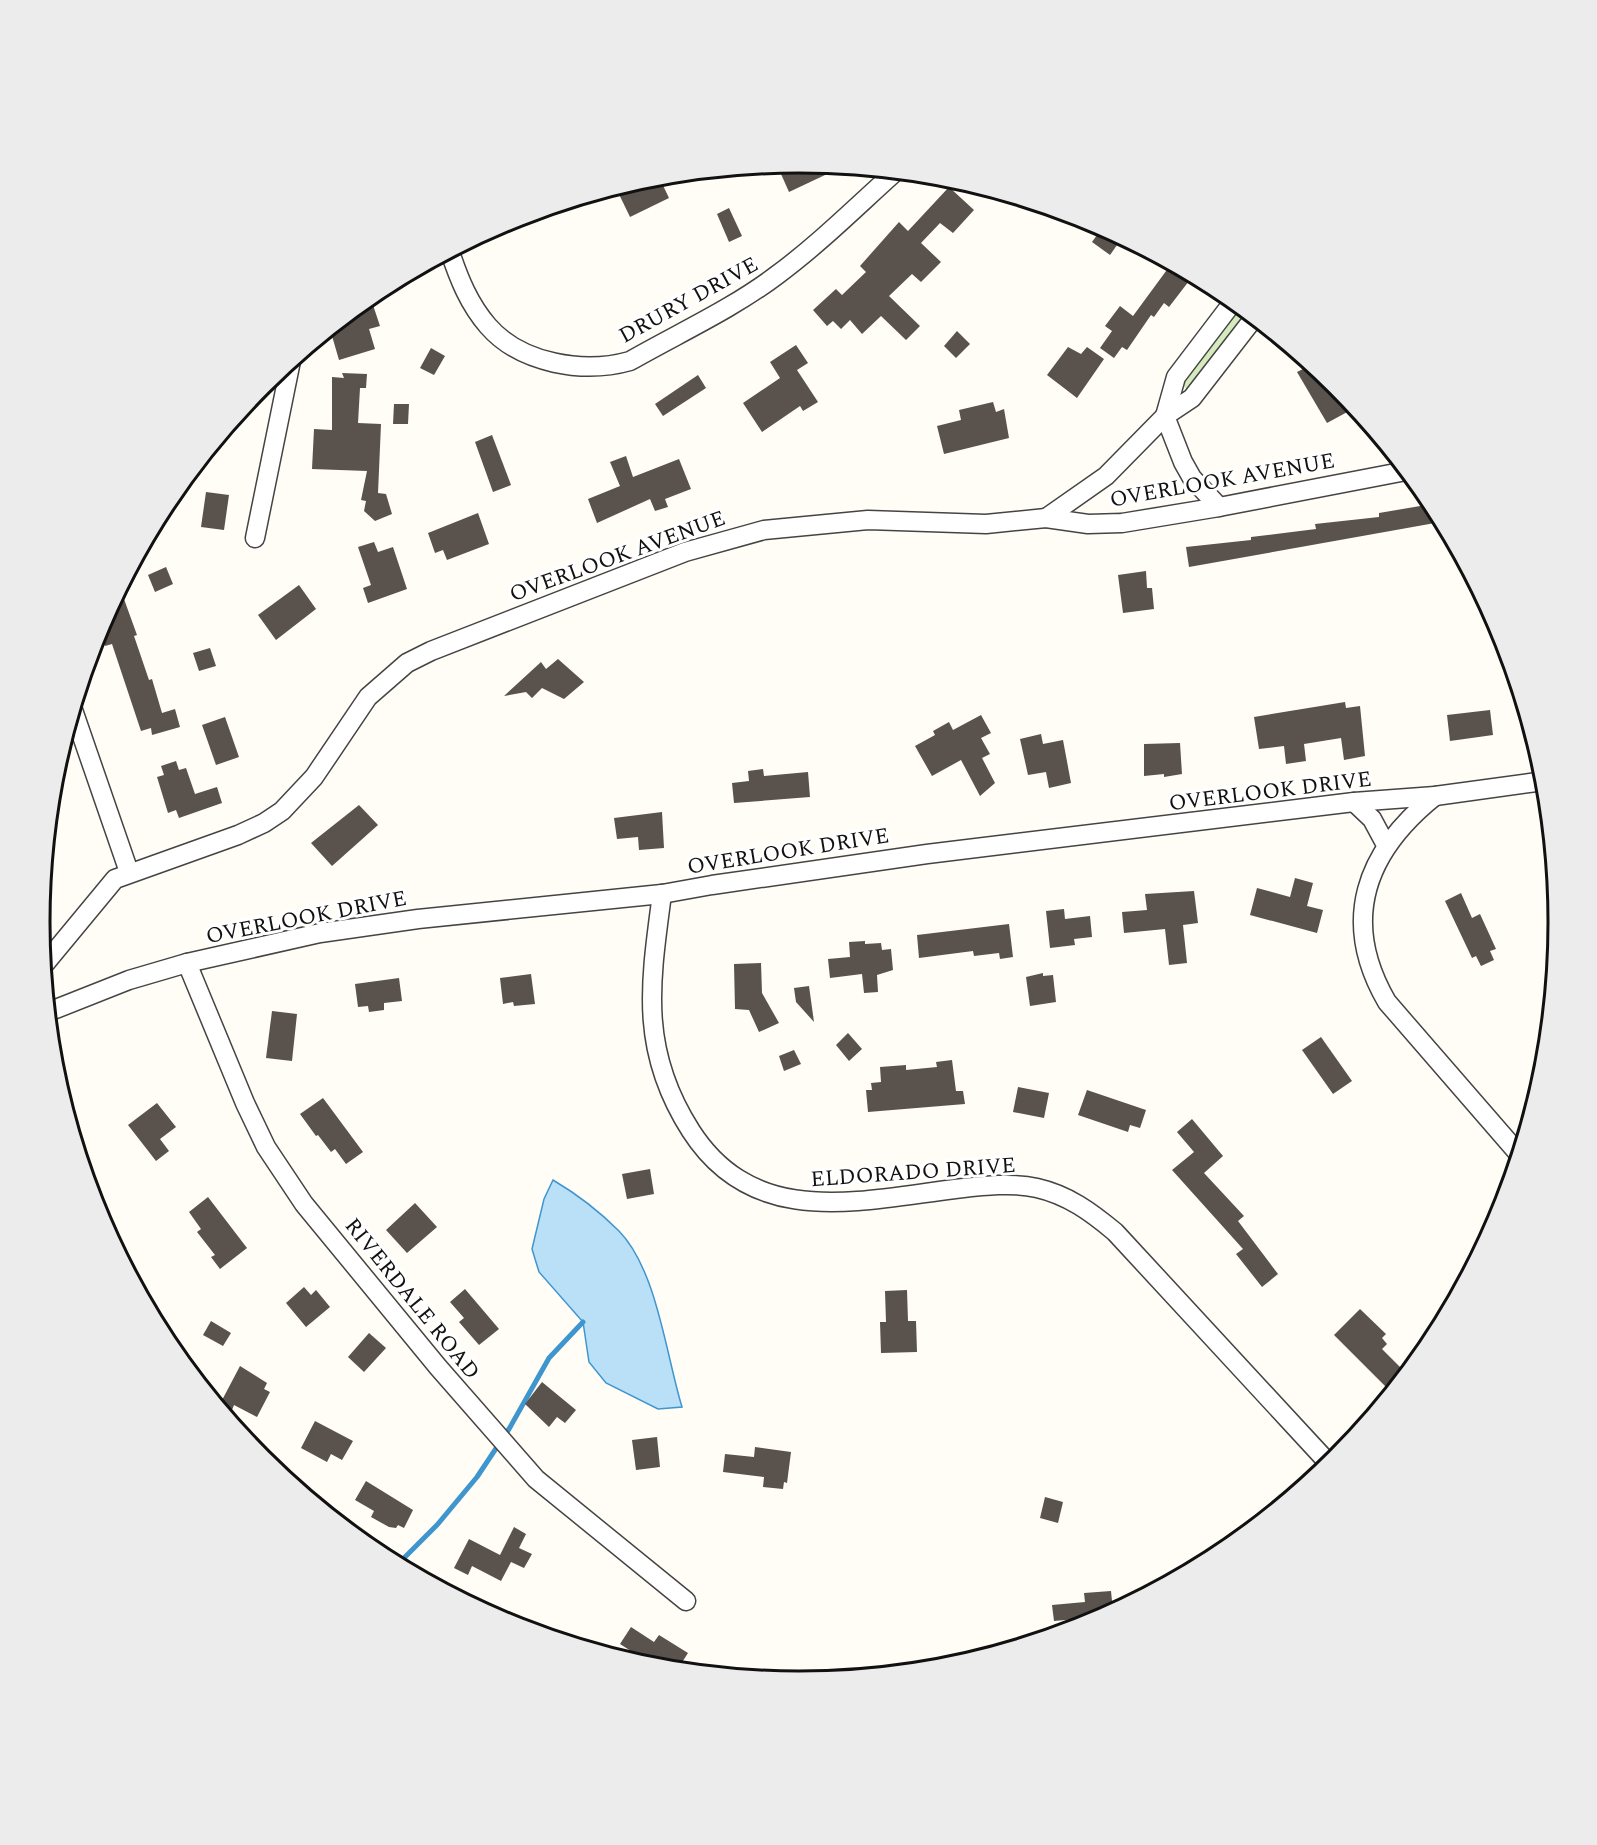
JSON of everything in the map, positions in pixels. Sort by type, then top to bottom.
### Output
[{"type":"street","name":"DRURY DRIVE","points":[[452,259],[463,288],[478,314],[504,340],[543,360],[590,368],[611,366],[630,361],[776,277],[817,244],[887,179]]},
{"type":"street","points":[[1220,507],[1192,478],[1183,462],[1165,416],[1176,377],[1228,309]]},
{"type":"street","points":[[1046,518],[1106,476],[1165,416],[1192,398],[1249,324]]},
{"type":"street","points":[[255,538],[288,375]]},
{"type":"street","name":"OVERLOOK AVENUE","points":[[51,957],[116,879],[129,872],[238,835],[264,823],[282,811],[314,777],[368,697],[407,663],[431,651],[635,570],[726,539],[774,529],[868,520],[986,524],[1046,518],[1088,525],[1122,523],[1220,507],[1397,473]]},
{"type":"street","points":[[77,722],[129,872]]},
{"type":"street","name":"OVERLOOK DRIVE","points":[[55,1008],[129,980],[187,963],[320,933],[452,915],[662,894],[927,854],[1354,802],[1435,796],[1534,782]]},
{"type":"street","points":[[1435,796],[1386,845],[1369,882],[1362,918],[1365,955],[1374,980],[1387,1002],[1513,1147]]},
{"type":"street","points":[[1354,802],[1372,819],[1386,845]]},
{"type":"street","name":"ELDORADO DRIVE","points":[[662,894],[654,953],[651,1020],[660,1066],[680,1113],[701,1147],[716,1163],[734,1177],[760,1191],[800,1203],[841,1203],[981,1186],[1037,1188],[1073,1201],[1087,1208],[1115,1232],[1323,1457]]},
{"type":"street","name":"RIVERDALE ROAD","points":[[187,963],[266,1147],[304,1204],[438,1368],[536,1479],[686,1601]]},
{"type":"green space","points":[[1235,314],[1246,322],[1192,394],[1181,384]]},
{"type":"water","points":[[553,1180],[604,1217],[632,1248],[643,1268],[659,1314],[682,1407],[658,1409],[606,1383],[589,1362],[583,1322],[539,1272],[532,1249],[544,1199]]},
{"type":"building","points":[[781,174],[827,174],[789,192]]},
{"type":"building","points":[[663,186],[669,198],[630,217],[620,196]]},
{"type":"building","points":[[948,189],[952,190],[974,210],[953,233],[940,223],[921,243],[941,262],[921,282],[912,274],[889,296],[920,326],[906,340],[881,316],[862,334],[850,320],[841,329],[833,321],[827,326],[813,310],[836,289],[842,295],[866,272],[860,266],[899,222],[908,231]]},
{"type":"building","points":[[729,208],[742,236],[729,242],[717,214]]},
{"type":"building","points":[[1096,236],[1117,245],[1110,255],[1092,242]]},
{"type":"building","points":[[1166,270],[1187,283],[1169,307],[1164,303],[1154,317],[1151,315],[1127,350],[1122,347],[1114,358],[1100,348],[1112,331],[1105,326],[1120,306],[1133,316]]},
{"type":"building","points":[[373,306],[380,326],[369,329],[375,349],[339,360],[332,337]]},
{"type":"building","points":[[957,331],[970,344],[956,358],[944,346]]},
{"type":"building","points":[[796,345],[808,363],[797,370],[818,402],[803,411],[800,406],[762,432],[743,403],[780,378],[770,362]]},
{"type":"building","points":[[1068,347],[1081,354],[1087,347],[1104,359],[1077,398],[1047,375]]},
{"type":"building","points":[[431,348],[445,356],[434,375],[420,368]]},
{"type":"building","points":[[1303,369],[1346,412],[1327,423],[1297,372]]},
{"type":"building","points":[[342,373],[367,374],[366,388],[360,388],[358,423],[381,424],[378,493],[386,494],[392,514],[375,521],[364,511],[366,501],[361,500],[367,471],[312,469],[314,429],[332,430],[332,377],[344,378]]},
{"type":"building","points":[[698,375],[706,388],[663,416],[655,404]]},
{"type":"building","points":[[993,402],[996,412],[1004,409],[1009,438],[944,454],[937,426],[961,420],[959,410]]},
{"type":"building","points":[[394,404],[409,404],[408,424],[393,424]]},
{"type":"building","points":[[492,435],[511,485],[493,492],[475,442]]},
{"type":"building","points":[[626,456],[633,477],[679,459],[691,489],[665,499],[668,507],[655,511],[650,499],[597,523],[588,499],[620,486],[610,462]]},
{"type":"building","points":[[206,492],[229,495],[224,530],[201,527]]},
{"type":"building","points":[[1421,506],[1432,524],[1189,567],[1186,547],[1251,540],[1251,537],[1316,529],[1315,524],[1379,517],[1379,513]]},
{"type":"building","points":[[478,513],[489,544],[447,560],[443,550],[435,553],[428,533]]},
{"type":"building","points":[[374,542],[378,552],[393,547],[407,589],[368,603],[363,588],[371,585],[358,547]]},
{"type":"building","points":[[166,567],[173,584],[155,592],[148,575]]},
{"type":"building","points":[[1146,571],[1147,588],[1152,588],[1154,609],[1123,613],[1118,575]]},
{"type":"building","points":[[299,585],[316,609],[276,640],[258,615]]},
{"type":"building","points":[[124,598],[137,635],[134,636],[149,680],[152,679],[162,713],[175,709],[180,727],[152,735],[151,728],[141,731],[112,644],[105,646]]},
{"type":"building","points":[[210,648],[216,666],[199,671],[193,653]]},
{"type":"building","points":[[558,659],[584,682],[564,699],[542,688],[532,698],[526,692],[504,696],[541,662],[546,669]]},
{"type":"building","points":[[1345,702],[1346,708],[1360,706],[1365,756],[1344,760],[1341,738],[1304,744],[1306,761],[1286,764],[1284,746],[1259,749],[1254,717]]},
{"type":"building","points":[[1490,710],[1493,735],[1450,741],[1447,715]]},
{"type":"building","points":[[981,715],[991,733],[981,738],[990,754],[982,758],[995,783],[980,796],[961,760],[932,776],[915,746],[935,735],[933,731],[949,722],[953,730]]},
{"type":"building","points":[[225,717],[239,757],[216,765],[202,725]]},
{"type":"building","points":[[1041,734],[1043,744],[1063,740],[1071,783],[1049,788],[1046,772],[1028,775],[1020,739]]},
{"type":"building","points":[[1180,743],[1182,774],[1164,777],[1164,774],[1144,776],[1144,744]]},
{"type":"building","points":[[176,761],[179,770],[186,768],[195,794],[217,787],[222,803],[179,818],[176,810],[168,813],[157,777],[164,775],[161,766]]},
{"type":"building","points":[[763,769],[764,776],[808,772],[810,797],[734,803],[732,783],[749,781],[748,771]]},
{"type":"building","points":[[359,805],[378,825],[332,866],[311,843]]},
{"type":"building","points":[[662,812],[664,848],[639,850],[638,837],[617,839],[614,818]]},
{"type":"building","points":[[1295,878],[1313,883],[1307,906],[1323,910],[1317,933],[1250,915],[1257,888],[1290,897]]},
{"type":"building","points":[[1194,891],[1198,923],[1183,925],[1187,963],[1169,965],[1165,929],[1124,933],[1122,912],[1147,910],[1145,894]]},
{"type":"building","points":[[1461,893],[1472,918],[1480,914],[1496,949],[1490,951],[1494,960],[1481,966],[1476,956],[1472,958],[1445,901]]},
{"type":"building","points":[[1064,909],[1065,919],[1090,916],[1092,937],[1074,939],[1075,945],[1050,948],[1046,911]]},
{"type":"building","points":[[1009,924],[1013,957],[1000,959],[999,953],[974,956],[973,951],[919,958],[917,935]]},
{"type":"building","points":[[865,941],[865,944],[881,943],[882,950],[891,949],[893,970],[877,975],[878,992],[864,993],[862,974],[830,978],[828,959],[850,957],[849,942]]},
{"type":"building","points":[[761,963],[762,993],[779,1023],[759,1032],[749,1010],[735,1009],[734,964]]},
{"type":"building","points":[[1043,973],[1043,976],[1053,975],[1056,1002],[1030,1006],[1026,977]]},
{"type":"building","points":[[531,974],[535,1004],[514,1006],[513,1002],[503,1004],[500,978]]},
{"type":"building","points":[[399,978],[402,1001],[384,1003],[384,1010],[369,1012],[368,1006],[358,1007],[355,984]]},
{"type":"building","points":[[809,986],[814,1022],[796,1002],[794,988]]},
{"type":"building","points":[[272,1011],[297,1014],[292,1061],[266,1058]]},
{"type":"building","points":[[848,1033],[862,1049],[849,1061],[836,1045]]},
{"type":"building","points":[[1321,1037],[1352,1081],[1333,1094],[1302,1050]]},
{"type":"building","points":[[794,1050],[801,1064],[784,1071],[779,1056]]},
{"type":"building","points":[[952,1060],[956,1091],[963,1091],[965,1104],[868,1112],[866,1090],[872,1090],[871,1083],[881,1082],[880,1067],[906,1065],[906,1070],[937,1067],[936,1062]]},
{"type":"building","points":[[1018,1087],[1049,1093],[1044,1118],[1013,1112]]},
{"type":"building","points":[[1087,1090],[1146,1110],[1140,1128],[1130,1125],[1128,1132],[1078,1115]]},
{"type":"building","points":[[323,1098],[363,1152],[346,1164],[335,1149],[331,1152],[318,1135],[316,1136],[300,1114]]},
{"type":"building","points":[[157,1103],[176,1127],[160,1139],[169,1151],[156,1161],[128,1125]]},
{"type":"building","points":[[1192,1119],[1223,1156],[1204,1173],[1244,1216],[1238,1221],[1278,1274],[1262,1287],[1236,1254],[1243,1249],[1172,1170],[1194,1152],[1177,1132]]},
{"type":"building","points":[[650,1169],[654,1194],[627,1199],[622,1174]]},
{"type":"building","points":[[208,1197],[247,1248],[220,1269],[211,1257],[215,1255],[197,1232],[201,1229],[189,1212]]},
{"type":"building","points":[[415,1203],[437,1227],[407,1253],[386,1230]]},
{"type":"building","points":[[304,1287],[311,1295],[316,1290],[330,1307],[306,1327],[286,1303]]},
{"type":"building","points":[[465,1289],[499,1329],[479,1345],[459,1322],[464,1318],[450,1302]]},
{"type":"building","points":[[907,1290],[908,1321],[916,1321],[917,1352],[881,1353],[880,1322],[886,1322],[885,1291]]},
{"type":"building","points":[[1360,1309],[1386,1334],[1382,1338],[1387,1344],[1382,1349],[1401,1368],[1386,1387],[1334,1335]]},
{"type":"building","points":[[211,1321],[231,1333],[223,1346],[203,1335]]},
{"type":"building","points":[[369,1333],[386,1348],[364,1372],[348,1357]]},
{"type":"building","points":[[240,1366],[267,1383],[264,1389],[270,1392],[257,1417],[234,1405],[232,1410],[222,1400]]},
{"type":"building","points":[[542,1382],[576,1410],[565,1423],[557,1417],[549,1427],[525,1404]]},
{"type":"building","points":[[315,1421],[353,1441],[342,1460],[331,1454],[327,1462],[301,1448]]},
{"type":"building","points":[[657,1437],[660,1467],[636,1470],[632,1440]]},
{"type":"building","points":[[755,1447],[791,1452],[787,1483],[784,1482],[783,1489],[763,1487],[764,1477],[723,1472],[725,1454],[754,1457]]},
{"type":"building","points":[[366,1481],[413,1510],[404,1528],[398,1525],[396,1528],[389,1527],[371,1517],[374,1511],[355,1500]]},
{"type":"building","points":[[1045,1497],[1063,1502],[1058,1523],[1040,1518]]},
{"type":"building","points":[[514,1527],[526,1534],[519,1548],[532,1554],[524,1568],[511,1562],[501,1581],[472,1566],[468,1575],[454,1568],[469,1539],[500,1555]]},
{"type":"building","points":[[1111,1591],[1112,1602],[1071,1619],[1054,1621],[1052,1605],[1085,1602],[1084,1593]]},
{"type":"building","points":[[631,1627],[654,1642],[659,1635],[688,1653],[682,1662],[634,1653],[620,1644]]},
{"type":"waterway","points":[[404,1558],[437,1525],[477,1477],[509,1429],[549,1358],[583,1322]]}]
